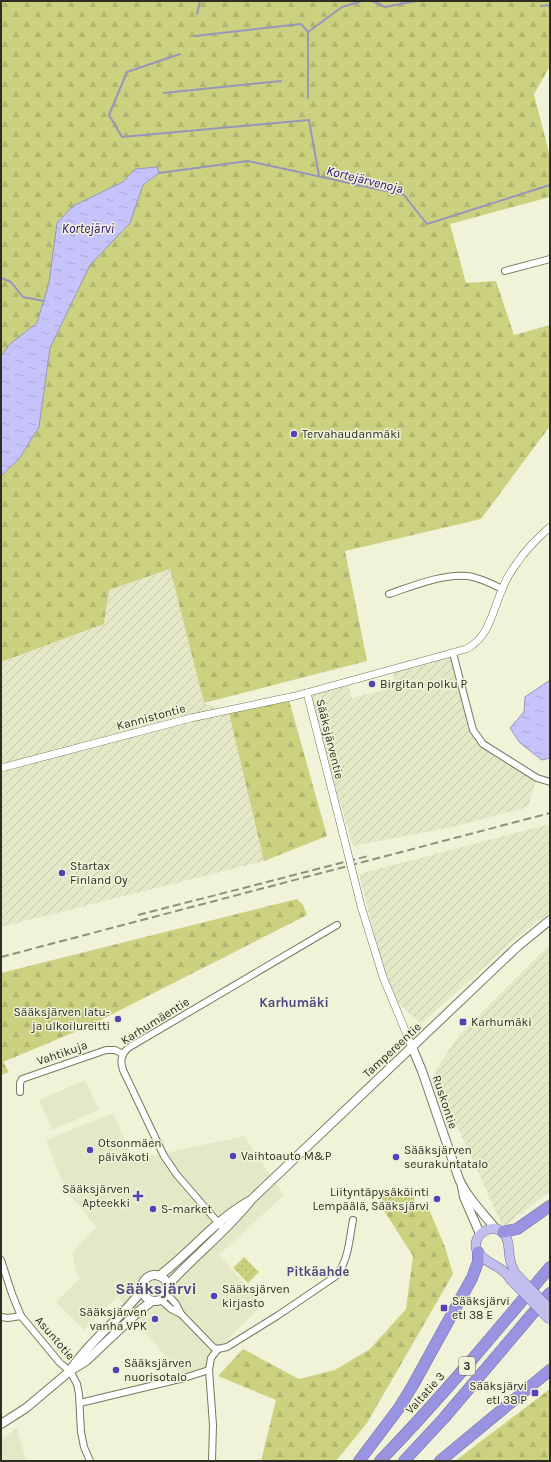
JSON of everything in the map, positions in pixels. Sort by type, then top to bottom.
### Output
[{"type":"highway","points":[[499,1230],[517,1229],[550,1206]]},
{"type":"highway","points":[[359,1461],[399,1408],[413,1385],[472,1278],[476,1268],[478,1252]]},
{"type":"highway","name":"Valtatie 3","points":[[380,1461],[458,1376],[550,1267]]},
{"type":"highway","name":"3","points":[[404,1461],[449,1412],[550,1293]]},
{"type":"highway","points":[[440,1461],[550,1370]]},
{"type":"main road","name":"Tampereentie","points":[[168,1285],[238,1217],[252,1199],[517,947],[550,920]]},
{"type":"main road","name":"Ruskontie","points":[[412,1047],[422,1071],[462,1186],[464,1197],[480,1234]]},
{"type":"main road","name":"Ruskontie","points":[[462,1186],[478,1209],[499,1230]]},
{"type":"main road","name":"Tampereentie","points":[[159,1276],[233,1210],[252,1199]]},
{"type":"main road","points":[[550,1309],[513,1276],[485,1259],[478,1252],[476,1243],[480,1234],[487,1229],[499,1230],[506,1236],[513,1276],[550,1320]]},
{"type":"main road","points":[[1,1424],[26,1408],[70,1371],[86,1360],[139,1310],[160,1298],[168,1285],[166,1281],[159,1276],[154,1275],[146,1278],[143,1282],[142,1290],[133,1302],[81,1354],[70,1371]]},
{"type":"main road","points":[[142,1290],[145,1297],[160,1298]]},
{"type":"street","points":[[505,272],[550,259]]},
{"type":"street","name":"Sääksjärventie","points":[[412,1047],[383,978],[361,906],[307,692],[453,653],[475,644],[480,640],[488,626],[502,589],[516,564],[526,550],[550,527]]},
{"type":"street","points":[[389,594],[447,577],[468,576],[502,589]]},
{"type":"street","points":[[453,653],[473,730],[482,744],[537,778],[550,782]]},
{"type":"street","name":"Kannistontie","points":[[1,768],[191,718],[307,692]]},
{"type":"street","name":"Karhumäentie","points":[[224,1230],[177,1175],[164,1156],[123,1070],[121,1062],[123,1054],[128,1048],[337,925]]},
{"type":"street","name":"Vahtikuja","points":[[20,1092],[20,1083],[22,1079],[106,1050],[114,1050],[123,1054]]},
{"type":"street","points":[[160,1298],[171,1309],[181,1314],[214,1348],[218,1349],[226,1347],[277,1316],[336,1276],[342,1269],[346,1260],[353,1220]]},
{"type":"street","points":[[1,1260],[21,1316]]},
{"type":"street","name":"Asuntotie","points":[[1,1317],[8,1318],[21,1316],[60,1363],[70,1371]]},
{"type":"street","points":[[212,1461],[213,1425],[209,1370],[211,1358],[218,1349]]},
{"type":"street","points":[[80,1403],[184,1378],[209,1370]]},
{"type":"street","points":[[70,1371],[77,1384],[80,1403],[81,1432],[84,1447],[90,1461]]},
{"type":"shaded area","points":[[170,569],[204,703],[229,713],[264,861],[1,927],[1,662],[104,624],[109,590]]},
{"type":"shaded area","points":[[453,653],[472,730],[483,744],[537,778],[528,807],[452,827],[353,846],[307,693],[347,681],[352,698],[396,687],[392,669]]},
{"type":"shaded area","points":[[550,824],[550,912],[515,939],[421,1024],[398,1003],[383,968],[359,874]]},
{"type":"shaded area","points":[[550,944],[550,1191],[503,1227],[439,1086],[435,1071],[460,1034]]},
{"type":"shaded area","points":[[85,1080],[99,1110],[52,1130],[39,1100]]},
{"type":"shaded area","points":[[113,1113],[133,1160],[244,1136],[284,1195],[219,1255],[263,1304],[218,1349],[209,1370],[184,1378],[138,1324],[118,1296],[84,1330],[56,1302],[80,1278],[75,1269],[73,1252],[96,1227],[67,1193],[46,1140]]},
{"type":"shaded area","points":[[17,1427],[26,1461],[1,1461],[1,1441]]},
{"type":"green space","points":[[1,1],[550,1],[550,66],[534,94],[550,157],[550,197],[450,224],[466,283],[496,281],[514,335],[550,325],[550,426],[481,519],[345,551],[367,661],[204,703],[170,569],[109,590],[104,624],[1,662],[1,476],[19,459],[39,427],[50,348],[90,265],[130,223],[143,185],[159,173],[135,169],[123,182],[73,206],[57,223],[49,283],[37,323],[10,344],[1,356]]},
{"type":"green space","points":[[289,700],[327,836],[264,861],[229,713]]},
{"type":"green space","points":[[297,899],[303,905],[307,915],[89,1026],[3,1062],[9,1072],[1,1075],[1,973]]},
{"type":"green space","points":[[383,1190],[413,1191],[415,1203],[382,1202]]},
{"type":"green space","points":[[381,1206],[428,1207],[445,1247],[453,1274],[367,1423],[336,1461],[261,1461],[276,1400],[218,1376],[243,1349],[299,1379],[335,1370],[370,1349],[406,1309],[413,1256]]},
{"type":"green space","points":[[244,1257],[259,1272],[248,1283],[233,1268]]},
{"type":"green space","points":[[550,1389],[550,1461],[455,1461]]},
{"type":"water","name":"Kortejärvi","points":[[157,167],[159,173],[143,185],[130,223],[90,265],[50,348],[39,427],[19,459],[1,476],[1,356],[10,344],[37,323],[49,283],[57,223],[73,206],[123,182],[135,169]]},
{"type":"water","points":[[550,680],[550,758],[542,760],[520,743],[510,728],[524,712],[525,697]]},
{"type":"waterway","points":[[197,14],[200,1]]},
{"type":"waterway","points":[[308,32],[342,7],[362,1]]},
{"type":"waterway","points":[[372,1],[385,7],[416,1]]},
{"type":"waterway","points":[[541,6],[550,5]]},
{"type":"waterway","points":[[195,36],[301,24],[308,32],[308,98]]},
{"type":"waterway","points":[[180,54],[127,72],[109,115],[122,137],[309,120],[319,176]]},
{"type":"waterway","points":[[164,93],[281,81]]},
{"type":"waterway","name":"Kortejärvenoja","points":[[159,173],[248,161],[404,195],[427,224],[550,185]]},
{"type":"waterway","points":[[1,278],[11,282],[23,297],[44,301]]},
{"type":"railway","points":[[1,957],[550,813]]},
{"type":"railway","points":[[138,915],[368,856]]},
{"type":"place","name":"Tervahaudanmäki","points":[[294,434]]},
{"type":"place","name":"Birgitan polku P","points":[[372,684]]},
{"type":"place","name":"Startax Finland Oy","points":[[62,873]]},
{"type":"place","name":"Sääksjärven latu- ja ulkoilureitti","points":[[118,1019]]},
{"type":"place","name":"Karhumäki","points":[[463,1022]]},
{"type":"place","name":"Otsonmäen päiväkoti","points":[[90,1150]]},
{"type":"place","name":"Vaihtoauto M&P","points":[[233,1156]]},
{"type":"place","name":"Sääksjärven seurakuntatalo","points":[[396,1157]]},
{"type":"place","name":"Sääksjärven Apteekki","points":[[138,1196]]},
{"type":"place","name":"Liityntäpysäköinti Lempäälä, Sääksjärvi","points":[[437,1199]]},
{"type":"place","name":"S-market","points":[[153,1209]]},
{"type":"place","name":"Sääksjärven kirjasto","points":[[214,1296]]},
{"type":"place","name":"Sääksjärvi etl 38 E","points":[[444,1308]]},
{"type":"place","name":"Sääksjärven vanha VPK","points":[[155,1319]]},
{"type":"place","name":"Sääksjärven nuorisotalo","points":[[116,1370]]},
{"type":"place","name":"Sääksjärvi etl 38 P","points":[[535,1393]]},
{"type":"district","name":"Karhumäki","points":[[294,1002]]},
{"type":"district","name":"Pitkäahde","points":[[318,1271]]},
{"type":"district","name":"Sääksjärvi","points":[[156,1288]]}]
